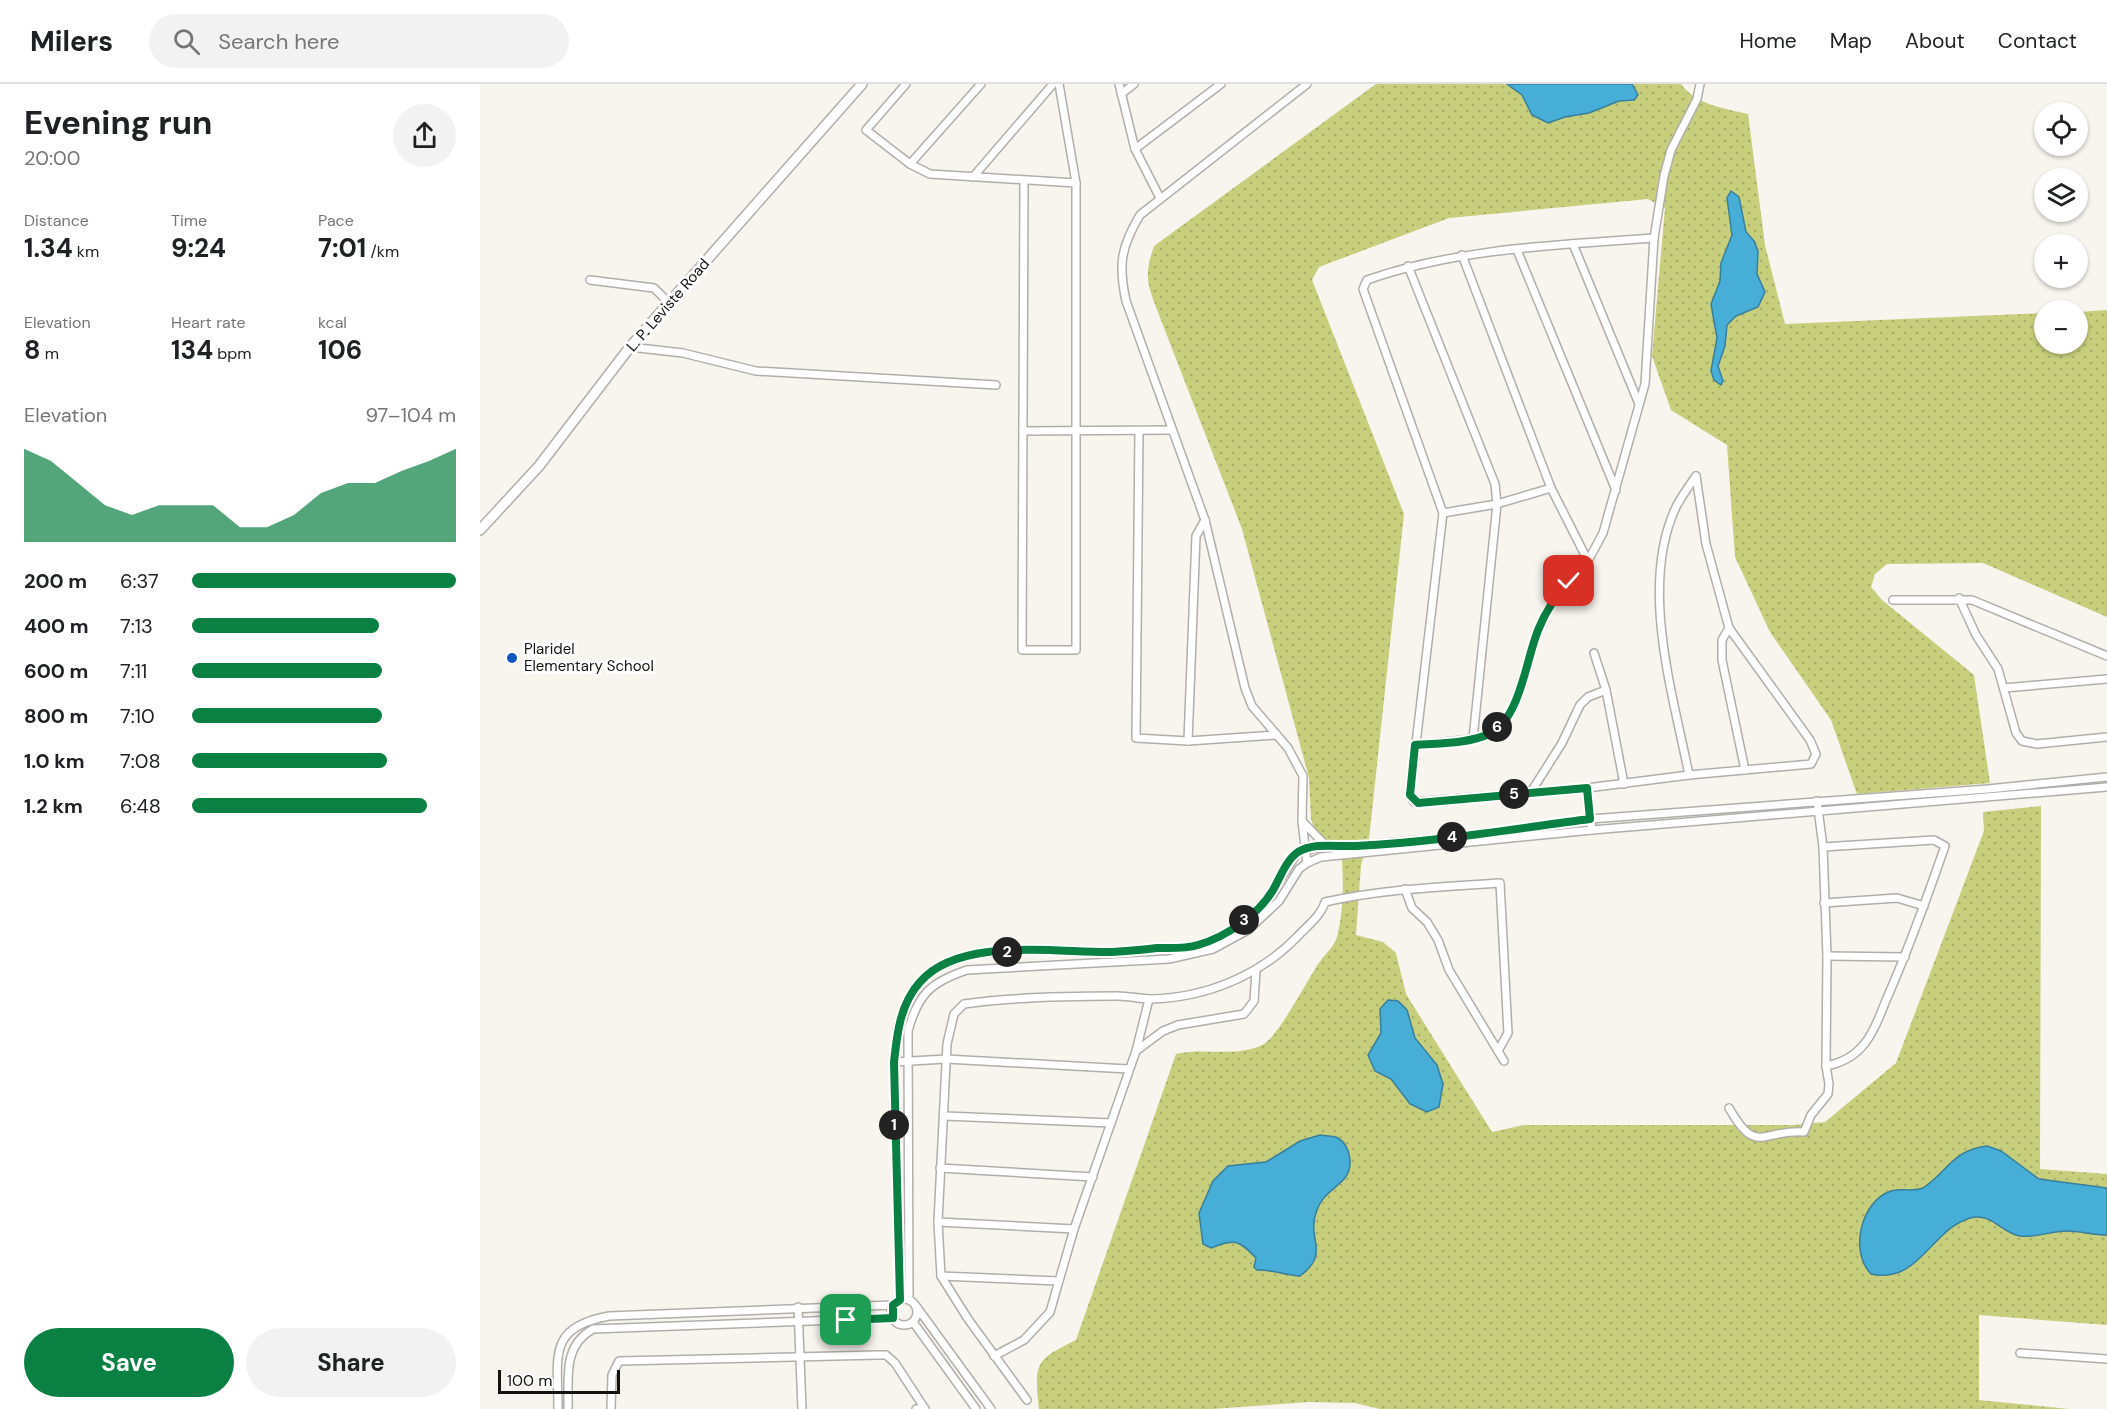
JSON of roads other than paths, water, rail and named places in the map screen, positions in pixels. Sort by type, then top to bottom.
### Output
[{"type":"main road","name":"L. P. Leviste Road","points":[[480,530],[539,466],[630,347],[862,84]]},
{"type":"street","points":[[906,84],[866,130],[910,164],[930,174],[1076,183]]},
{"type":"street","points":[[910,164],[981,84]]},
{"type":"street","points":[[973,177],[1053,84]]},
{"type":"street","points":[[1024,181],[1022,650],[1076,650],[1078,429],[1076,183],[1059,84]]},
{"type":"street","points":[[1119,84],[1135,149],[1160,198]]},
{"type":"street","points":[[1121,94],[1134,84]]},
{"type":"street","points":[[1135,149],[1221,84]]},
{"type":"street","points":[[1307,84],[1140,215],[1128,234],[1120,274],[1126,301],[1205,520],[1245,688],[1252,706],[1288,748],[1303,776],[1302,821],[1307,863]]},
{"type":"street","points":[[1415,745],[1473,739],[1491,734],[1509,715],[1521,688],[1539,627],[1554,599],[1588,561],[1603,533],[1645,384],[1654,238],[1669,159],[1697,99],[1700,84]]},
{"type":"street","points":[[1654,238],[1462,255],[1408,266],[1367,280],[1363,289],[1443,513],[1410,795],[1418,803],[1811,764],[1816,754],[1810,740],[1729,627],[1706,544],[1696,476],[1676,508],[1666,542],[1660,581],[1659,622],[1689,775]]},
{"type":"street","points":[[1573,244],[1639,404]]},
{"type":"street","points":[[1517,250],[1616,490]]},
{"type":"street","points":[[1462,255],[1551,488],[1588,561]]},
{"type":"street","points":[[1408,266],[1495,484],[1497,504],[1473,739]]},
{"type":"street","points":[[590,280],[654,288],[669,303]]},
{"type":"street","points":[[630,347],[683,353],[756,371],[996,385]]},
{"type":"street","points":[[1023,431],[1171,430]]},
{"type":"street","points":[[1139,431],[1136,738],[1188,741],[1276,735]]},
{"type":"street","points":[[1443,513],[1497,504],[1551,488]]},
{"type":"street","points":[[1188,741],[1196,536],[1205,520]]},
{"type":"street","points":[[1959,598],[1976,635],[1998,669],[2016,733],[2022,741],[2037,744],[2107,737]]},
{"type":"street","points":[[1893,600],[1959,598],[1972,600],[2107,656]]},
{"type":"street","points":[[1729,627],[1722,640],[1722,660],[1744,770]]},
{"type":"street","points":[[1594,653],[1606,690],[1624,784]]},
{"type":"street","points":[[2004,688],[2107,679]]},
{"type":"street","points":[[1531,792],[1562,743],[1580,705],[1588,697],[1606,690]]},
{"type":"street","points":[[900,1300],[894,1062],[898,1026],[906,1004],[920,981],[939,967],[967,955],[1025,950],[1112,952],[1196,946],[1223,935],[1252,914],[1271,893],[1290,861],[1304,850],[1326,846],[1354,846],[1454,837],[1590,819],[2107,777]]},
{"type":"street","points":[[909,1300],[908,1031],[914,1007],[927,990],[945,977],[967,970],[1169,959],[1213,949],[1231,941],[1265,916],[1307,863],[1321,857],[1592,830],[1819,813],[2107,787]]},
{"type":"street","points":[[1587,788],[1592,830]]},
{"type":"street","points":[[1729,1107],[1742,1130],[1753,1137],[1768,1137],[1791,1131],[1804,1132],[1811,1115],[1828,1094],[1823,847],[1817,801]]},
{"type":"street","points":[[1302,821],[1326,846]]},
{"type":"street","points":[[1823,847],[1940,841],[1945,846],[1905,957],[1866,1042],[1840,1063],[1826,1066]]},
{"type":"street","points":[[1027,1400],[994,1356],[941,1276],[938,1222],[946,1059],[954,1014],[964,1005],[1120,996],[1149,999],[1173,998],[1217,987],[1256,971],[1288,946],[1322,910],[1325,902],[1355,895],[1500,884],[1508,1033],[1498,1051]]},
{"type":"street","points":[[1405,890],[1412,908],[1427,922],[1438,940],[1449,970],[1504,1061]]},
{"type":"street","points":[[1824,903],[1898,898],[1924,906]]},
{"type":"street","points":[[1827,957],[1905,957]]},
{"type":"street","points":[[1136,1051],[1163,1031],[1178,1025],[1244,1014],[1254,1000],[1256,971]]},
{"type":"street","points":[[994,1356],[1024,1340],[1050,1312],[1074,1229],[1136,1051],[1149,999]]},
{"type":"street","points":[[894,1062],[946,1059],[1128,1069]]},
{"type":"street","points":[[945,1116],[1112,1123]]},
{"type":"street","points":[[940,1168],[1093,1177]]},
{"type":"street","points":[[938,1222],[1074,1229]]},
{"type":"street","points":[[941,1276],[1058,1281]]},
{"type":"street","points":[[558,1409],[560,1348],[572,1328],[584,1320],[609,1316],[893,1305],[900,1300],[909,1300],[916,1306],[991,1409]]},
{"type":"street","points":[[893,1305],[893,1318],[898,1323],[906,1325],[913,1322],[917,1314],[916,1306]]},
{"type":"street","points":[[798,1307],[802,1357],[802,1409]]},
{"type":"street","points":[[568,1409],[569,1358],[574,1344],[581,1335],[593,1329],[893,1318]]},
{"type":"street","points":[[913,1322],[976,1409]]},
{"type":"street","points":[[2020,1353],[2107,1359]]},
{"type":"street","points":[[611,1409],[612,1375],[619,1361],[886,1355],[895,1363],[925,1409]]},
{"type":"street","points":[[916,1409],[925,1409]]},
{"type":"water","points":[[1507,84],[1632,84],[1638,95],[1634,100],[1619,101],[1589,113],[1565,117],[1548,123],[1532,115],[1522,95]]},
{"type":"water","points":[[1731,191],[1739,197],[1746,232],[1754,241],[1758,251],[1757,274],[1765,292],[1758,307],[1736,316],[1727,325],[1725,346],[1718,366],[1723,381],[1721,385],[1714,380],[1711,371],[1717,338],[1711,304],[1720,281],[1721,263],[1732,235],[1727,198]]},
{"type":"water","points":[[1388,1000],[1398,1001],[1407,1010],[1415,1038],[1437,1065],[1443,1084],[1439,1107],[1427,1112],[1410,1104],[1391,1079],[1375,1071],[1368,1055],[1381,1033],[1380,1009]]},
{"type":"water","points":[[1320,1135],[1336,1137],[1342,1142],[1346,1146],[1350,1163],[1344,1179],[1325,1196],[1319,1205],[1314,1220],[1316,1252],[1314,1260],[1300,1276],[1257,1270],[1254,1267],[1256,1258],[1236,1242],[1211,1248],[1203,1244],[1199,1213],[1213,1181],[1228,1166],[1266,1162],[1300,1141]]},
{"type":"water","points":[[1987,1146],[2001,1151],[2039,1179],[2107,1188],[2107,1235],[2066,1231],[2020,1236],[1990,1220],[1970,1218],[1956,1224],[1913,1264],[1902,1271],[1888,1275],[1871,1274],[1864,1264],[1860,1240],[1866,1216],[1872,1205],[1881,1196],[1891,1191],[1923,1188],[1958,1157],[1976,1148]]},
{"type":"place","name":"Plaridel Elementary School","points":[[512,658]]}]
